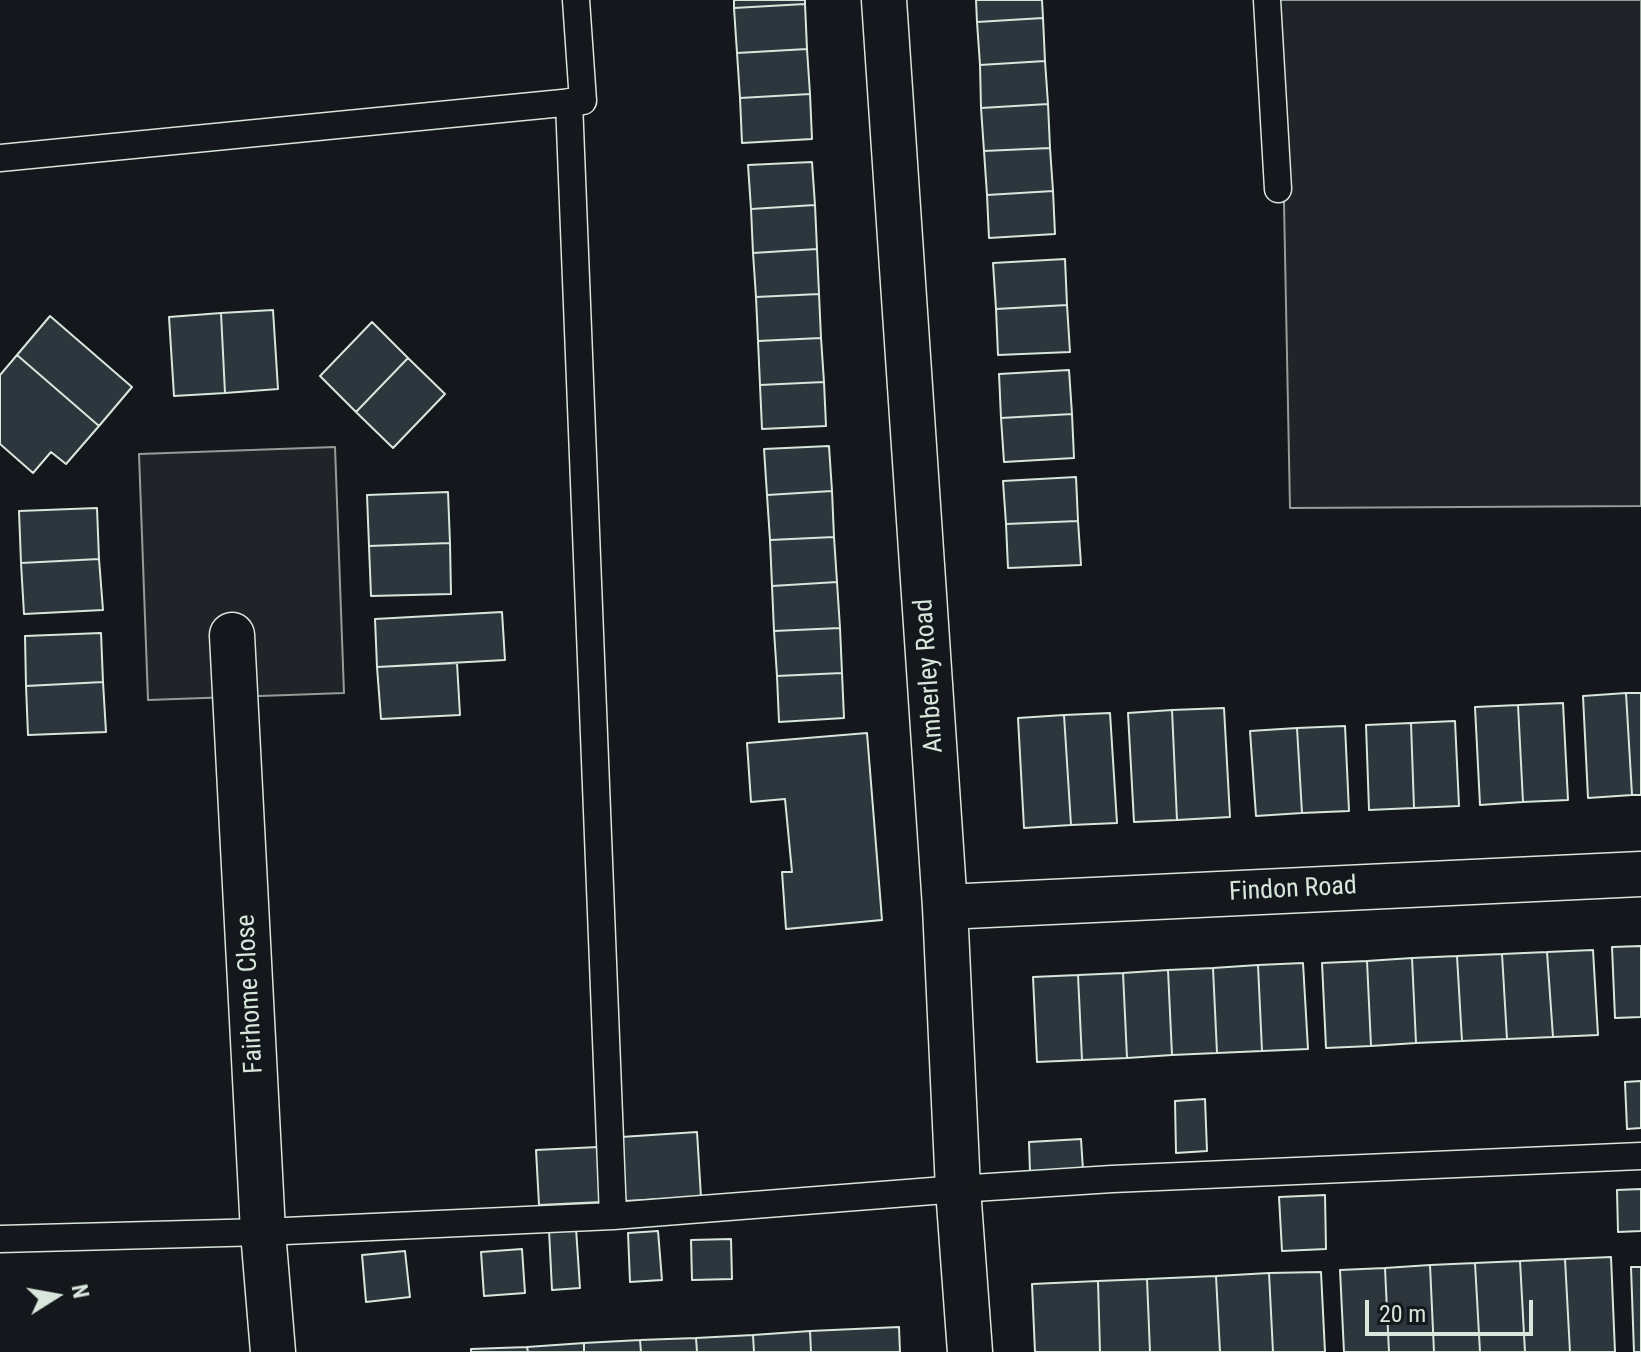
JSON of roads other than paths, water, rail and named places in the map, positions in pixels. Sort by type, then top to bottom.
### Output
[{"type":"street","name":"Amberley Road","points":[[884,0],[945,907],[958,1189],[970,1352]]},
{"type":"street","name":"Fairhome Close","points":[[232,635],[263,1232],[273,1352]]},
{"type":"street","name":"Findon Road","points":[[945,907],[1641,874]]},
{"type":"lane","points":[[0,158],[583,101],[576,0]]},
{"type":"lane","points":[[1267,0],[1278,189]]},
{"type":"lane","points":[[569,102],[613,1216]]},
{"type":"lane","points":[[0,1239],[263,1232],[613,1216],[1112,1179],[1641,1156]]}]
